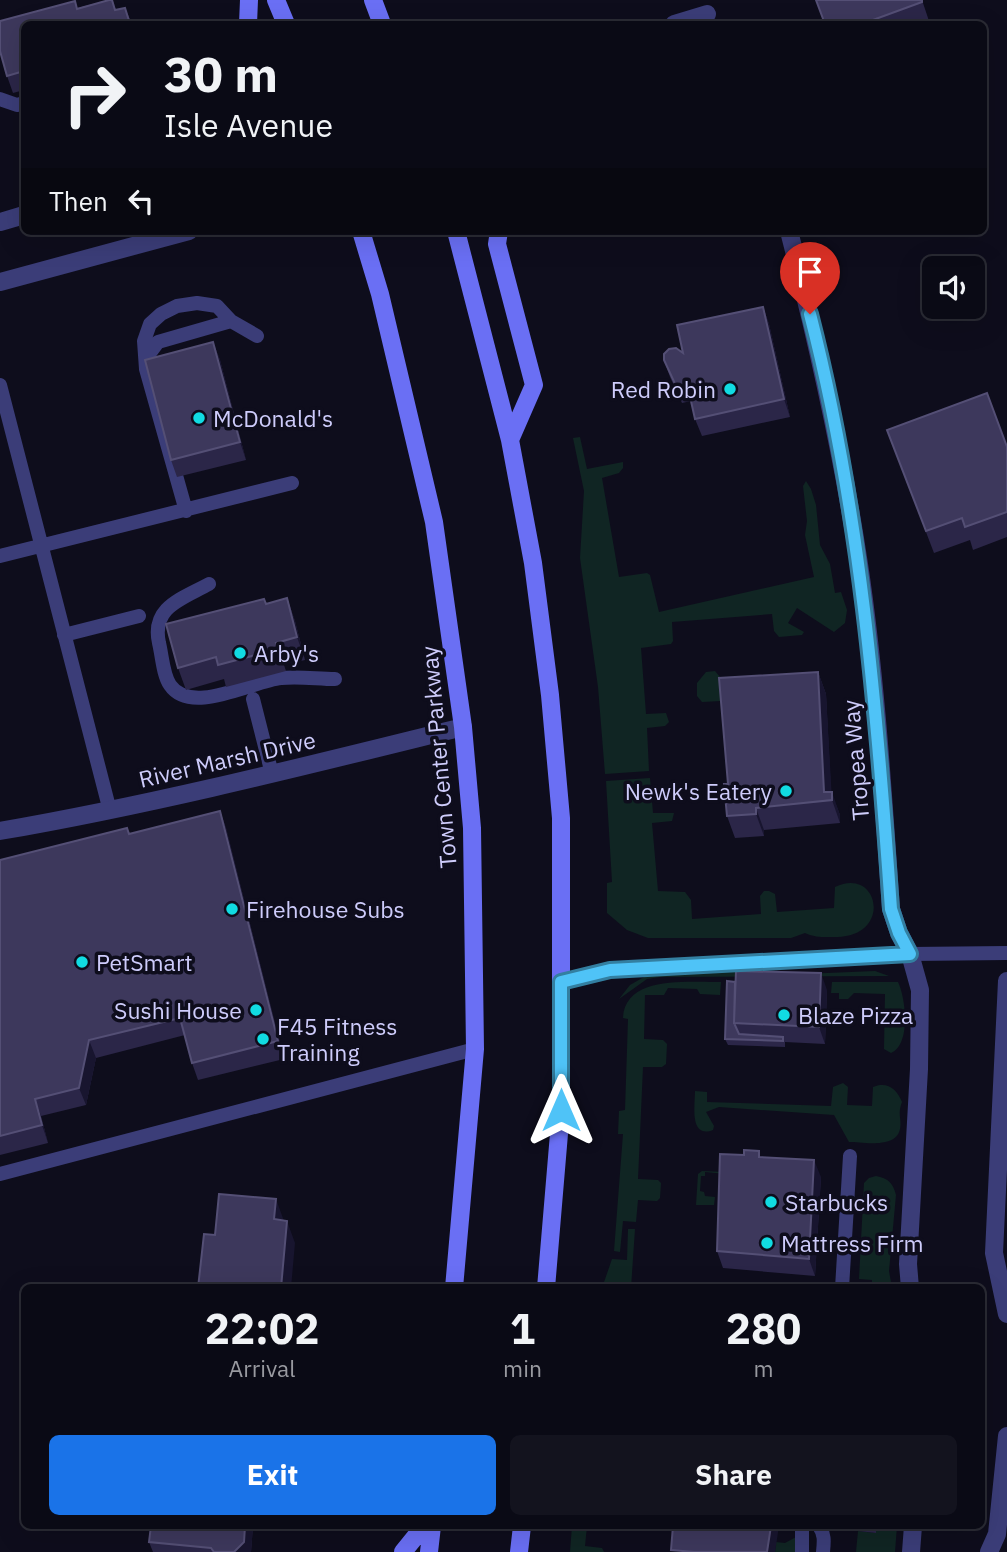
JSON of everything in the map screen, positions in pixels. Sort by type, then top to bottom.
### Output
[{"type":"main road","points":[[248,21],[249,0]]},
{"type":"main road","points":[[276,0],[285,21]]},
{"type":"main road","points":[[373,0],[381,21]]},
{"type":"main road","name":"Town Center Parkway","points":[[362,235],[380,294],[435,522],[463,727],[472,828],[475,1049],[454,1284]]},
{"type":"main road","points":[[457,235],[510,440],[533,563],[550,695],[561,818],[561,1110],[546,1284]]},
{"type":"main road","points":[[498,235],[497,244],[534,385],[510,440]]},
{"type":"main road","points":[[403,1552],[422,1529]]},
{"type":"main road","points":[[429,1552],[432,1529]]},
{"type":"main road","points":[[519,1552],[522,1529]]},
{"type":"street","points":[[683,21],[707,13]]},
{"type":"street","points":[[0,222],[21,216]]},
{"type":"street","points":[[0,282],[174,235]]},
{"type":"street","name":"Tropea Way","points":[[790,235],[821,359],[858,553],[875,707],[891,909],[910,954],[920,990],[908,1264],[910,1284]]},
{"type":"street","name":"River Marsh Drive","points":[[0,831],[110,811],[463,727]]},
{"type":"street","points":[[1007,981],[994,1253],[1007,1314]]},
{"type":"street","points":[[989,1552],[999,1543],[1007,1436]]},
{"type":"street","points":[[911,1552],[914,1529]]},
{"type":"lane","points":[[0,99],[21,103]]},
{"type":"lane","points":[[186,511],[146,369],[144,341],[150,324],[161,314],[177,306],[197,303],[217,306],[231,321],[257,336]]},
{"type":"lane","points":[[146,358],[158,342],[231,321]]},
{"type":"lane","points":[[0,385],[110,811]]},
{"type":"lane","points":[[0,556],[292,484]]},
{"type":"lane","points":[[209,584],[164,611],[158,620],[157,633],[169,684],[180,694],[195,699],[282,678],[335,679]]},
{"type":"lane","points":[[64,635],[139,616]]},
{"type":"lane","points":[[253,699],[272,774]]},
{"type":"lane","points":[[561,982],[610,970],[910,954],[1007,953]]},
{"type":"lane","points":[[0,1174],[475,1049]]},
{"type":"lane","points":[[842,1284],[850,1156]]},
{"type":"lane","points":[[802,1529],[802,1552]]},
{"type":"lane","points":[[821,1529],[823,1552]]},
{"type":"green space","points":[[580,437],[587,469],[623,462],[619,473],[602,478],[619,577],[647,573],[650,575],[659,612],[814,577],[805,535],[807,521],[803,486],[806,481],[816,505],[820,545],[830,564],[835,593],[841,592],[847,610],[845,623],[834,632],[797,608],[788,623],[804,632],[802,635],[779,637],[774,631],[772,614],[672,622],[671,644],[641,648],[646,714],[666,713],[669,722],[665,726],[647,728],[649,771],[605,774],[598,687],[580,558],[584,491],[573,438]]},
{"type":"green space","points":[[715,671],[720,677],[721,701],[702,702],[697,696],[697,683],[706,672]]},
{"type":"green space","points":[[650,778],[653,813],[674,813],[672,821],[652,823],[658,891],[685,892],[691,900],[692,919],[761,914],[760,896],[764,891],[775,894],[777,912],[834,908],[835,887],[850,883],[862,886],[870,893],[874,904],[873,915],[866,926],[855,934],[837,937],[805,933],[791,938],[648,938],[627,930],[607,913],[607,883],[612,882],[606,781]]},
{"type":"green space","points":[[875,971],[889,976],[660,977],[647,979],[619,999],[630,985],[644,977],[665,972],[803,974]]},
{"type":"green space","points":[[721,982],[720,995],[700,994],[697,989],[668,988],[664,995],[645,995],[644,1039],[663,1040],[667,1044],[666,1064],[662,1067],[643,1067],[638,1179],[658,1180],[661,1183],[660,1198],[657,1201],[638,1200],[636,1222],[623,1221],[620,1252],[614,1251],[623,1134],[618,1134],[619,1111],[625,1110],[628,1019],[623,1018],[627,1004],[635,994],[662,984]]},
{"type":"green space","points":[[832,982],[898,982],[905,1020],[902,1040],[897,1048],[891,1053],[884,1049],[885,994],[854,993],[848,999],[839,999],[839,993],[831,993]]},
{"type":"green space","points":[[843,1083],[848,1087],[847,1105],[872,1106],[873,1087],[878,1085],[894,1090],[902,1102],[897,1135],[886,1142],[849,1142],[834,1115],[719,1107],[706,1112],[714,1126],[713,1130],[705,1131],[700,1130],[695,1119],[695,1091],[707,1092],[707,1102],[831,1106],[833,1087]]},
{"type":"green space","points":[[702,1171],[726,1174],[705,1172],[705,1176],[701,1176],[700,1191],[704,1192],[705,1196],[715,1197],[714,1205],[696,1205],[698,1174]]},
{"type":"green space","points":[[869,1178],[884,1178],[893,1187],[896,1195],[889,1271],[891,1284],[872,1284],[872,1280],[859,1279],[864,1183]]},
{"type":"green space","points":[[628,1229],[635,1229],[631,1284],[603,1284],[612,1259],[627,1260]]},
{"type":"green space","points":[[572,1529],[587,1529],[585,1546],[602,1548],[604,1552],[570,1552]]},
{"type":"green space","points":[[876,1529],[897,1529],[895,1552],[856,1552],[858,1531],[875,1533]]},
{"type":"green space","points":[[796,1537],[795,1552],[775,1552],[776,1542],[785,1543]]},
{"type":"building","points":[[112,0],[115,10],[125,8],[129,21],[21,21],[21,72],[7,76],[0,51],[0,21],[75,1],[77,9]]},
{"type":"building","points":[[816,0],[922,0],[870,21],[824,21]]},
{"type":"building","name":"Red Robin","points":[[763,307],[784,399],[695,419],[687,383],[676,386],[664,360],[664,354],[669,349],[676,348],[683,353],[677,325]]},
{"type":"building","name":"McDonald's","points":[[213,342],[240,442],[171,460],[145,360]]},
{"type":"building","points":[[987,393],[1007,447],[1007,512],[965,527],[962,518],[926,531],[887,430]]},
{"type":"building","points":[[287,598],[297,637],[276,643],[278,649],[218,665],[216,657],[178,668],[166,624],[264,599],[266,604]]},
{"type":"building","points":[[818,672],[824,792],[832,792],[832,800],[756,808],[756,814],[727,816],[724,784],[728,784],[719,678]]},
{"type":"building","points":[[220,811],[278,1041],[192,1063],[180,1018],[89,1040],[79,1088],[35,1099],[42,1125],[0,1136],[0,860],[127,828],[129,834]]},
{"type":"building","name":"Blaze Pizza","points":[[736,971],[821,973],[819,1027],[734,1023]]},
{"type":"building","points":[[727,981],[735,982],[734,1023],[739,1034],[783,1037],[783,1041],[725,1039]]},
{"type":"building","points":[[744,1150],[759,1151],[759,1157],[814,1160],[809,1259],[717,1251],[720,1154],[744,1155]]},
{"type":"building","points":[[219,1194],[276,1199],[274,1219],[287,1221],[281,1284],[198,1284],[204,1234],[215,1235]]},
{"type":"building","points":[[151,1529],[245,1529],[244,1542],[234,1552],[214,1552],[211,1548],[149,1542]]},
{"type":"building","points":[[673,1529],[771,1529],[767,1552],[671,1550]]},
{"type":"place","name":"Red Robin","points":[[730,389]]},
{"type":"place","name":"McDonald's","points":[[199,418]]},
{"type":"place","name":"Arby's","points":[[240,653]]},
{"type":"place","name":"Newk's Eatery","points":[[786,791]]},
{"type":"place","name":"Firehouse Subs","points":[[232,909]]},
{"type":"place","name":"PetSmart","points":[[82,962]]},
{"type":"place","name":"Sushi House","points":[[256,1010]]},
{"type":"place","name":"Blaze Pizza","points":[[784,1015]]},
{"type":"place","name":"F45 Fitness Training","points":[[263,1039]]},
{"type":"place","name":"Starbucks","points":[[771,1202]]},
{"type":"place","name":"Mattress Firm","points":[[767,1243]]},
{"type":"route","points":[[561,1110],[561,982],[610,970],[910,954],[891,909],[874,695],[860,566],[839,446],[810,314]]}]
